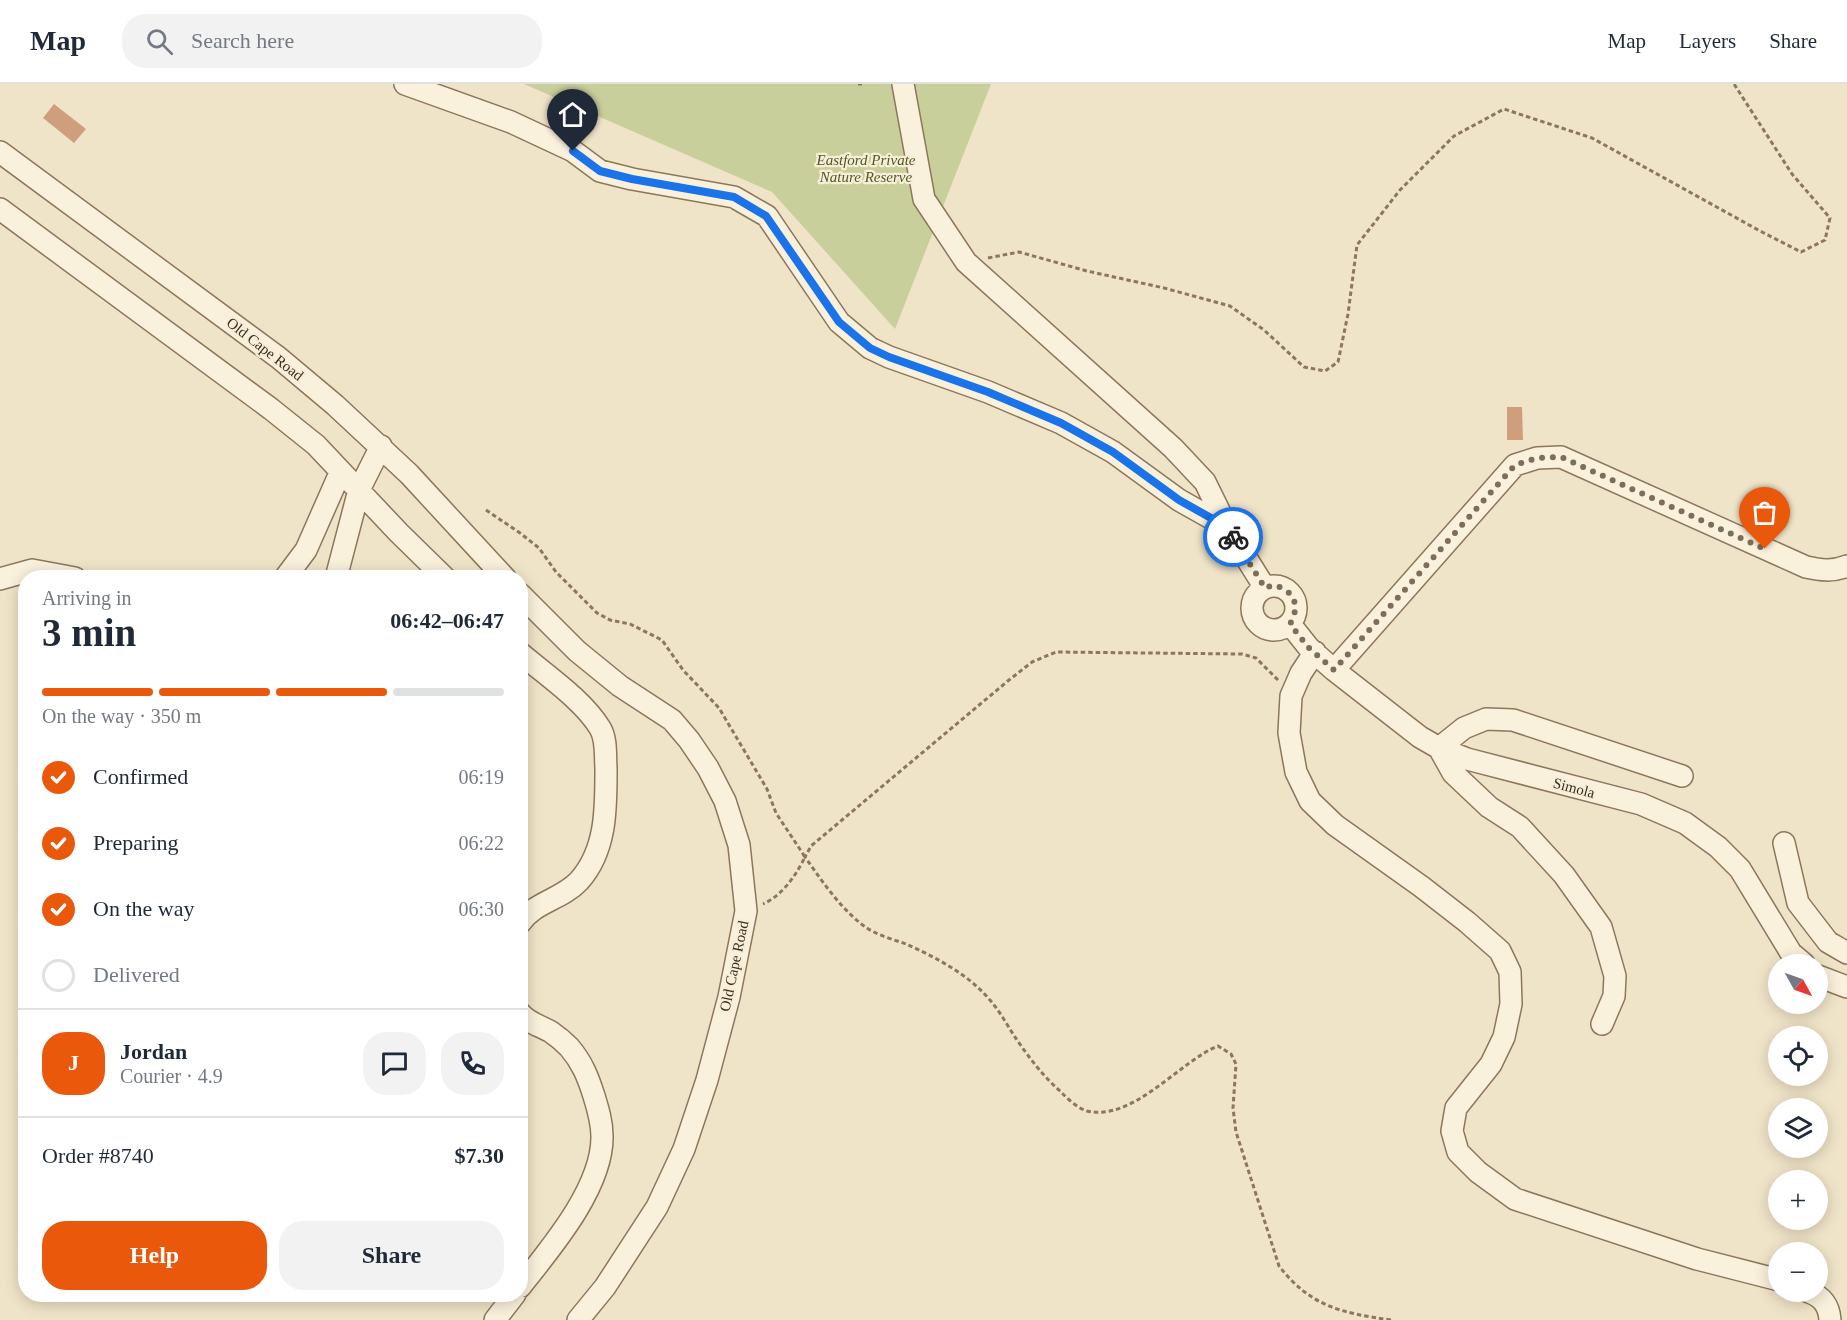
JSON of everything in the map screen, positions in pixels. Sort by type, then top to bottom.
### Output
[{"type":"street","points":[[405,84],[511,122],[573,151],[600,171],[734,197],[766,216],[839,322],[870,348],[988,392],[1061,423],[1113,452],[1179,500],[1227,527]]},
{"type":"street","points":[[903,84],[924,199],[966,262],[1173,448],[1205,482],[1227,527],[1265,588]]},
{"type":"street","name":"Old Cape Road","points":[[0,152],[279,358],[381,446],[497,570]]},
{"type":"street","points":[[0,209],[271,409],[316,445],[340,473],[437,570]]},
{"type":"street","points":[[338,570],[358,490],[381,446]]},
{"type":"street","points":[[1334,670],[1515,465],[1537,458],[1561,457],[1806,567],[1839,570],[1847,566]]},
{"type":"street","points":[[291,570],[306,550],[340,473]]},
{"type":"street","points":[[0,579],[18,574]]},
{"type":"street","points":[[1273,585],[1282,587],[1290,592],[1294,599],[1295,616],[1283,629],[1266,629],[1254,617],[1252,609],[1254,600],[1265,588],[1273,585]]},
{"type":"street","name":"Old Cape Road","points":[[528,602],[577,651],[620,686],[672,720],[689,740],[708,768],[725,801],[739,845],[746,911],[729,997],[710,1069],[684,1149],[657,1207],[605,1287],[578,1320]]},
{"type":"street","name":"Simola","points":[[1290,624],[1312,650],[1334,670],[1413,732],[1438,748],[1467,759],[1641,804],[1685,823],[1718,847],[1740,869],[1792,954]]},
{"type":"street","points":[[1312,650],[1292,696],[1289,733],[1296,772],[1310,801],[1335,825],[1467,922],[1500,951],[1510,972],[1511,1004],[1504,1038],[1491,1064],[1456,1108],[1452,1131],[1458,1152],[1478,1172],[1515,1199],[1697,1258],[1768,1277]]},
{"type":"street","points":[[528,660],[593,717],[602,731],[605,749],[606,812],[600,844],[589,867],[578,882],[560,896],[538,905],[528,913]]},
{"type":"street","points":[[1602,1023],[1614,996],[1615,976],[1601,927],[1564,875],[1520,827],[1489,807],[1453,773],[1438,748],[1464,728],[1486,718],[1513,720],[1682,776]]},
{"type":"street","points":[[1784,843],[1798,903],[1828,942],[1847,952]]},
{"type":"street","points":[[1828,980],[1847,987]]},
{"type":"street","points":[[528,1020],[554,1034],[569,1047],[585,1070],[600,1113],[602,1137],[598,1164],[586,1191],[564,1231],[528,1277]]},
{"type":"street","points":[[495,1320],[509,1302]]},
{"type":"street","points":[[1823,1302],[1830,1309],[1830,1320]]},
{"type":"path","points":[[966,262],[1019,252],[1230,306],[1264,330],[1304,367],[1326,371],[1338,362],[1348,314],[1357,245],[1400,190],[1454,136],[1504,109],[1592,138],[1801,252],[1825,240],[1830,218],[1792,174],[1734,84]]},
{"type":"path","points":[[486,510],[520,532],[539,548],[556,572],[597,613],[610,620],[630,624],[662,640],[683,670],[719,708],[767,789],[776,813],[820,878],[842,904],[865,926],[942,962],[970,981],[990,999],[1045,1077],[1070,1101],[1086,1111],[1107,1111],[1130,1103],[1157,1088],[1204,1052],[1218,1046],[1231,1054],[1236,1064],[1233,1108],[1236,1132],[1278,1266],[1305,1295],[1324,1305],[1356,1315],[1391,1320]]},
{"type":"path","points":[[746,911],[770,900],[794,877],[811,846],[1009,680],[1032,662],[1056,652],[1242,654],[1256,658],[1292,696]]},
{"type":"green space","name":"Eastford Private Nature Reserve","points":[[524,84],[991,84],[895,329],[772,192]]},
{"type":"building","points":[[54,104],[86,129],[74,143],[43,118]]},
{"type":"building","points":[[1507,407],[1522,407],[1523,440],[1507,440]]},
{"type":"way so far","points":[[1233,537],[1265,588],[1273,585],[1290,592],[1296,608],[1295,616],[1290,624],[1309,648],[1334,670],[1515,465],[1537,458],[1561,457],[1765,549]]},
{"type":"route","points":[[573,151],[600,171],[734,197],[766,216],[839,322],[870,348],[988,392],[1061,423],[1113,452],[1179,500],[1227,527],[1233,537]]}]
